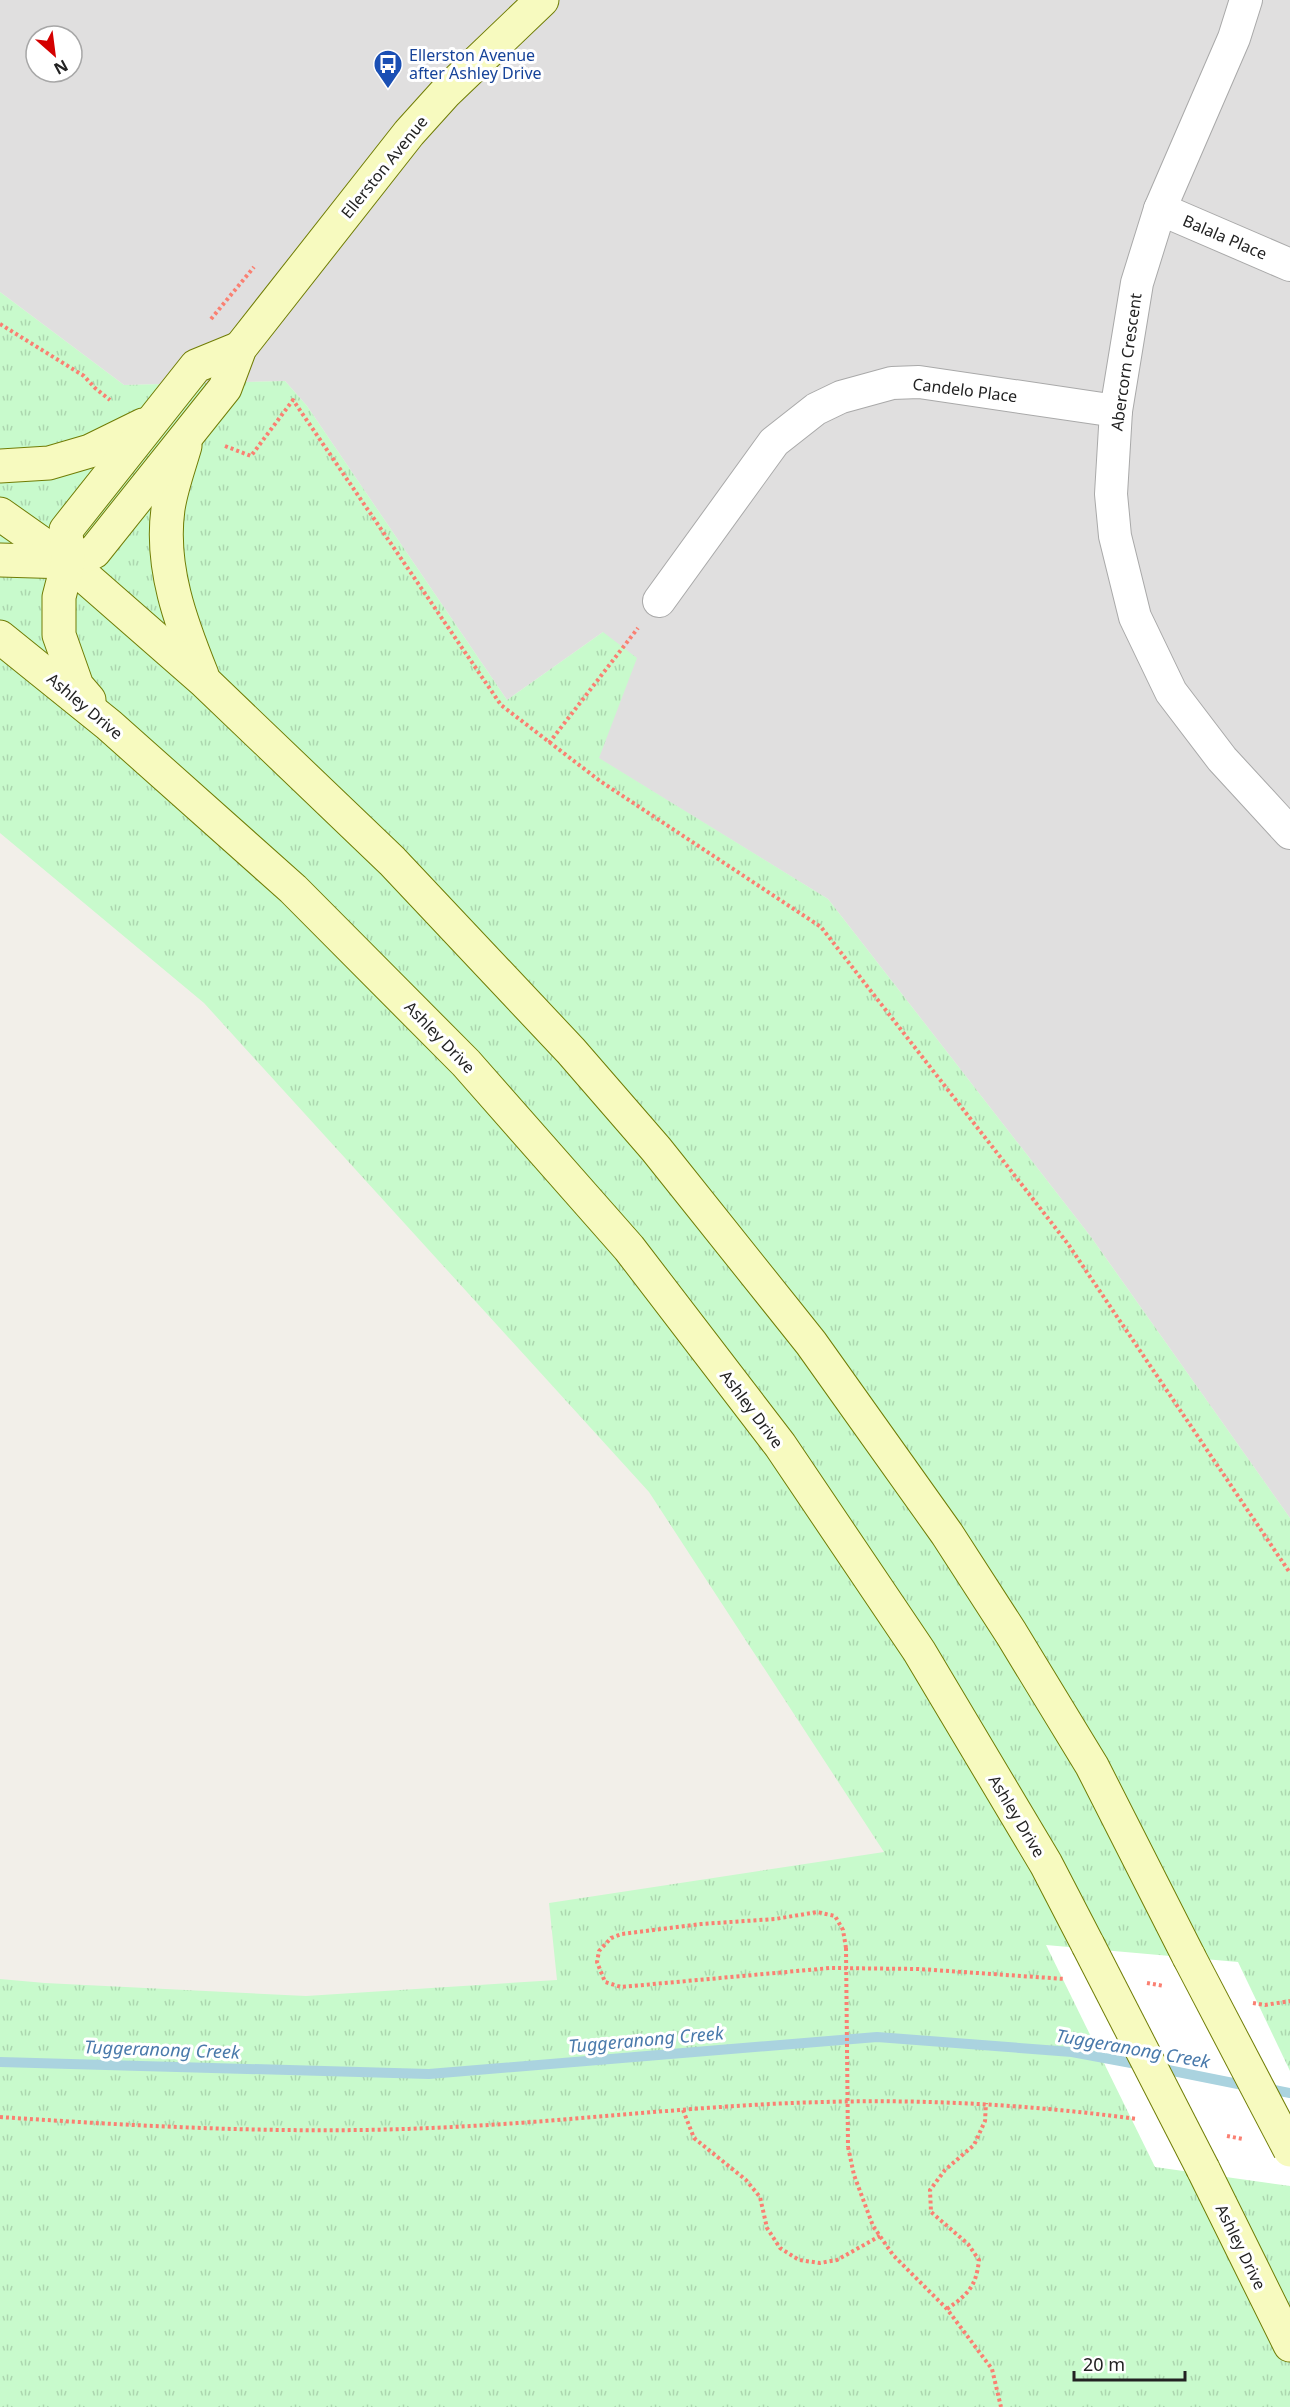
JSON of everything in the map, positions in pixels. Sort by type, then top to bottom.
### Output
[{"type":"main road","name":"Ellerston Avenue","points":[[0,560],[68,562],[94,552],[225,388],[240,348],[410,133],[446,92],[542,0]]},
{"type":"main road","name":"Ellerston Avenue","points":[[109,725],[77,686],[59,635],[59,597],[68,562],[66,530],[196,366],[240,348]]},
{"type":"main road","points":[[0,466],[49,463],[90,451],[152,421]]},
{"type":"main road","points":[[188,433],[168,510],[167,565],[182,627],[204,681]]},
{"type":"main road","points":[[0,513],[68,562],[204,681],[392,861],[571,1051],[656,1149],[812,1342],[947,1534],[1011,1633],[1092,1766],[1290,2150]]},
{"type":"main road","name":"Ashley Drive","points":[[0,637],[109,725],[293,889],[458,1055],[629,1248],[780,1445],[919,1651],[1046,1864],[1203,2169],[1290,2345]]},
{"type":"street","name":"Abercorn Crescent","points":[[1246,0],[1234,38],[1160,209],[1137,283],[1116,411],[1111,494],[1115,536],[1135,617],[1172,692],[1222,759],[1290,833]]},
{"type":"street","name":"Balala Place","points":[[1160,209],[1290,265]]},
{"type":"street","name":"Candelo Place","points":[[658,601],[774,442],[816,409],[841,397],[892,383],[919,382],[1116,411]]},
{"type":"path","points":[[0,324],[84,376],[117,405]]},
{"type":"path","points":[[251,456],[292,400],[501,705],[600,781],[821,927],[1068,1244],[1290,1573]]},
{"type":"path","points":[[549,742],[658,601]]},
{"type":"path","points":[[1000,2407],[992,2368],[947,2309],[893,2254],[873,2226],[854,2175],[848,2147],[846,1947],[843,1930],[835,1916],[817,1912],[775,1919],[701,1924],[622,1934],[611,1938],[604,1944],[599,1951],[597,1962],[605,1982],[621,1987],[830,1968],[919,1969],[1074,1979]]},
{"type":"path","points":[[1144,1983],[1166,1986]]},
{"type":"path","points":[[1243,2001],[1265,2005],[1290,2001]]},
{"type":"path","points":[[0,2117],[155,2127],[276,2130],[451,2127],[821,2102],[918,2101],[986,2103],[1073,2110],[1142,2120]]},
{"type":"path","points":[[947,2309],[968,2294],[977,2278],[979,2260],[968,2244],[931,2212],[930,2190],[945,2170],[974,2145],[985,2121],[986,2103]]},
{"type":"path","points":[[683,2110],[694,2138],[746,2180],[760,2197],[767,2228],[780,2248],[800,2260],[820,2263],[837,2260],[880,2235]]},
{"type":"path","points":[[1221,2135],[1244,2140]]},
{"type":"shaded area","points":[[0,0],[1290,0],[1290,1518],[1091,1237],[828,899],[598,758],[603,632],[507,700],[307,406],[285,381],[124,385],[0,292]]},
{"type":"green space","points":[[0,292],[124,385],[285,381],[307,406],[507,700],[603,632],[637,658],[599,758],[828,899],[1091,1237],[1290,1518],[1290,2407],[0,2407],[0,1979],[306,1996],[557,1980],[549,1903],[884,1852],[649,1492],[204,1003],[0,833]]},
{"type":"pier","points":[[1046,1945],[1238,1962],[1290,2071],[1290,2186],[1155,2167]]},
{"type":"waterway","name":"Tuggeranong Creek","points":[[0,2062],[429,2074],[877,2037],[1072,2052],[1142,2065]]},
{"type":"waterway","name":"Tuggeranong Creek","points":[[1158,2068],[1248,2086]]},
{"type":"waterway","name":"Tuggeranong Creek","points":[[1264,2088],[1290,2093]]},
{"type":"place","name":"Ellerston Avenue after Ashley Drive","points":[[388,90]]}]
